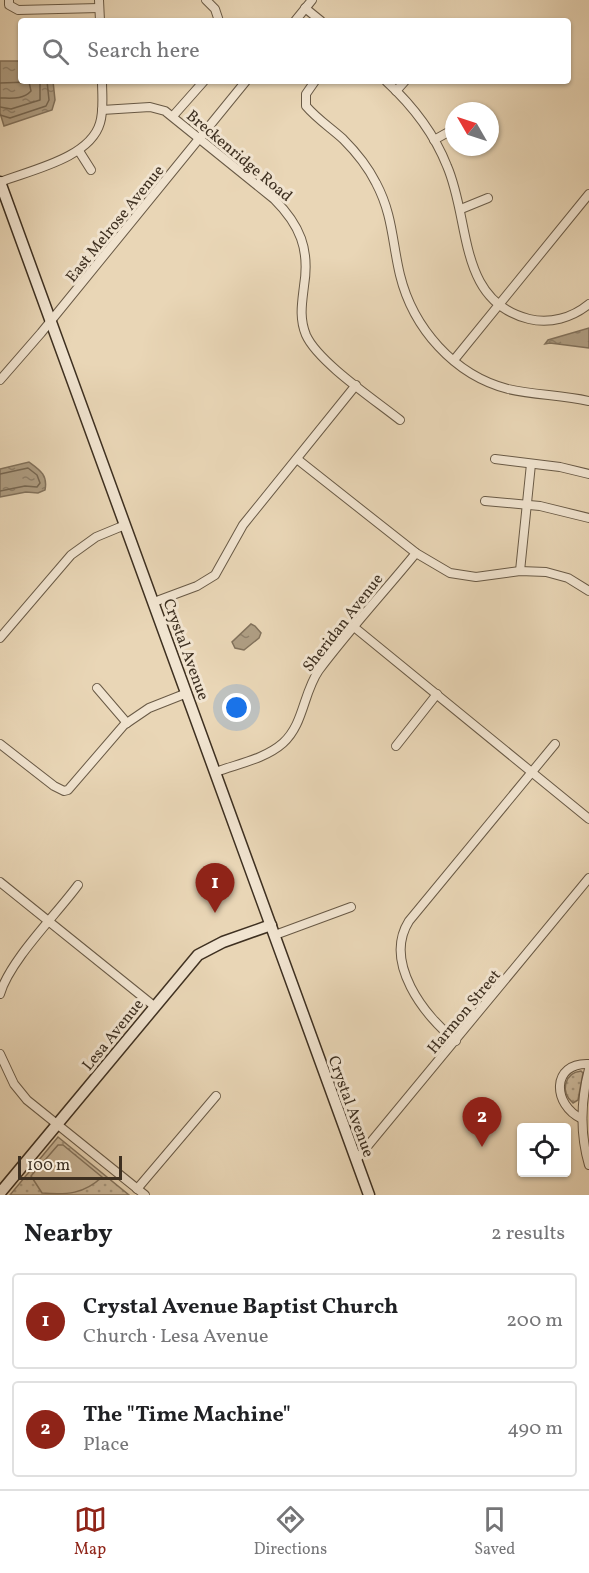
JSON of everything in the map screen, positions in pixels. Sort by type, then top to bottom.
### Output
[{"type":"street","points":[[9,0],[9,5],[18,10],[99,4]]},
{"type":"street","points":[[206,0],[215,9],[218,18]]},
{"type":"street","points":[[300,18],[312,0]]},
{"type":"street","points":[[305,8],[317,18]]},
{"type":"street","points":[[0,182],[79,151],[87,144],[96,132],[102,110],[102,84]]},
{"type":"street","points":[[173,116],[201,84]]},
{"type":"street","name":"East Melrose Avenue","points":[[0,380],[51,321],[244,84]]},
{"type":"street","points":[[313,84],[306,94],[305,102],[310,110],[357,154],[373,178],[392,222],[400,273],[409,302],[427,334],[454,360],[492,384],[522,392],[589,401]]},
{"type":"street","points":[[389,84],[417,114],[435,140],[454,182],[474,273],[488,294],[499,305],[519,316],[545,321],[570,316],[589,304]]},
{"type":"street","points":[[396,91],[402,84]]},
{"type":"street","name":"Breckenridge Road","points":[[102,110],[155,108],[173,116],[274,199],[294,222],[306,258],[301,310],[306,334],[316,351],[400,420]]},
{"type":"street","points":[[435,140],[445,134]]},
{"type":"street","points":[[79,151],[91,170]]},
{"type":"street","name":"Crystal Avenue","points":[[0,182],[369,1195]]},
{"type":"street","points":[[454,360],[589,194]]},
{"type":"street","points":[[461,209],[488,198]]},
{"type":"street","points":[[154,602],[197,586],[215,575],[243,525],[356,385]]},
{"type":"street","points":[[297,459],[416,553],[450,573],[476,577],[538,571],[558,575],[589,591]]},
{"type":"street","points":[[495,459],[560,467],[589,474]]},
{"type":"street","points":[[520,571],[531,464]]},
{"type":"street","points":[[485,501],[526,504],[589,518]]},
{"type":"street","points":[[0,638],[71,555],[96,537],[125,525]]},
{"type":"street","name":"Sheridan Avenue","points":[[216,772],[265,754],[289,736],[300,719],[311,684],[319,671],[416,553]]},
{"type":"street","points":[[354,627],[589,819]]},
{"type":"street","points":[[97,688],[126,723]]},
{"type":"street","points":[[0,744],[54,786],[64,791],[70,789],[126,723],[149,708],[187,693]]},
{"type":"street","points":[[396,746],[437,694]]},
{"type":"street","points":[[456,1041],[427,1014],[406,974],[401,940],[409,921],[555,744]]},
{"type":"street","name":"Harmon Street","points":[[356,1160],[589,878]]},
{"type":"street","points":[[0,882],[154,1006]]},
{"type":"street","points":[[0,994],[9,973],[78,885]]},
{"type":"street","points":[[273,930],[351,907]]},
{"type":"street","name":"Lesa Avenue","points":[[0,1193],[185,968],[201,952],[273,930]]},
{"type":"street","points":[[0,1053],[20,1093],[56,1125],[145,1195]]},
{"type":"street","points":[[582,1119],[572,1113],[562,1101],[560,1084],[571,1067],[578,1064],[589,1064]]},
{"type":"street","points":[[589,1069],[582,1119],[589,1166]]},
{"type":"street","points":[[137,1189],[216,1096]]},
{"type":"shaded area","points":[[581,1071],[583,1073],[578,1100],[573,1103],[566,1094],[566,1084],[571,1075]]},
{"type":"shaded area","points":[[58,1137],[129,1195],[10,1195]]},
{"type":"shaded area","points":[[58,1145],[63,1145],[102,1177],[89,1187],[75,1192],[42,1193],[31,1176]]},
{"type":"water","points":[[0,61],[18,61],[18,84],[53,84],[55,100],[52,110],[4,126],[0,113]]},
{"type":"water","points":[[589,328],[589,348],[545,344],[548,340]]},
{"type":"water","points":[[29,462],[40,470],[44,477],[45,490],[38,493],[26,492],[0,497],[0,469]]},
{"type":"water","points":[[251,624],[261,633],[259,638],[244,650],[235,648],[232,642]]},
{"type":"place","name":"Crystal Avenue Baptist Church","points":[[215,913]]},
{"type":"place","name":"The \"Time Machine\"","points":[[482,1147]]}]
